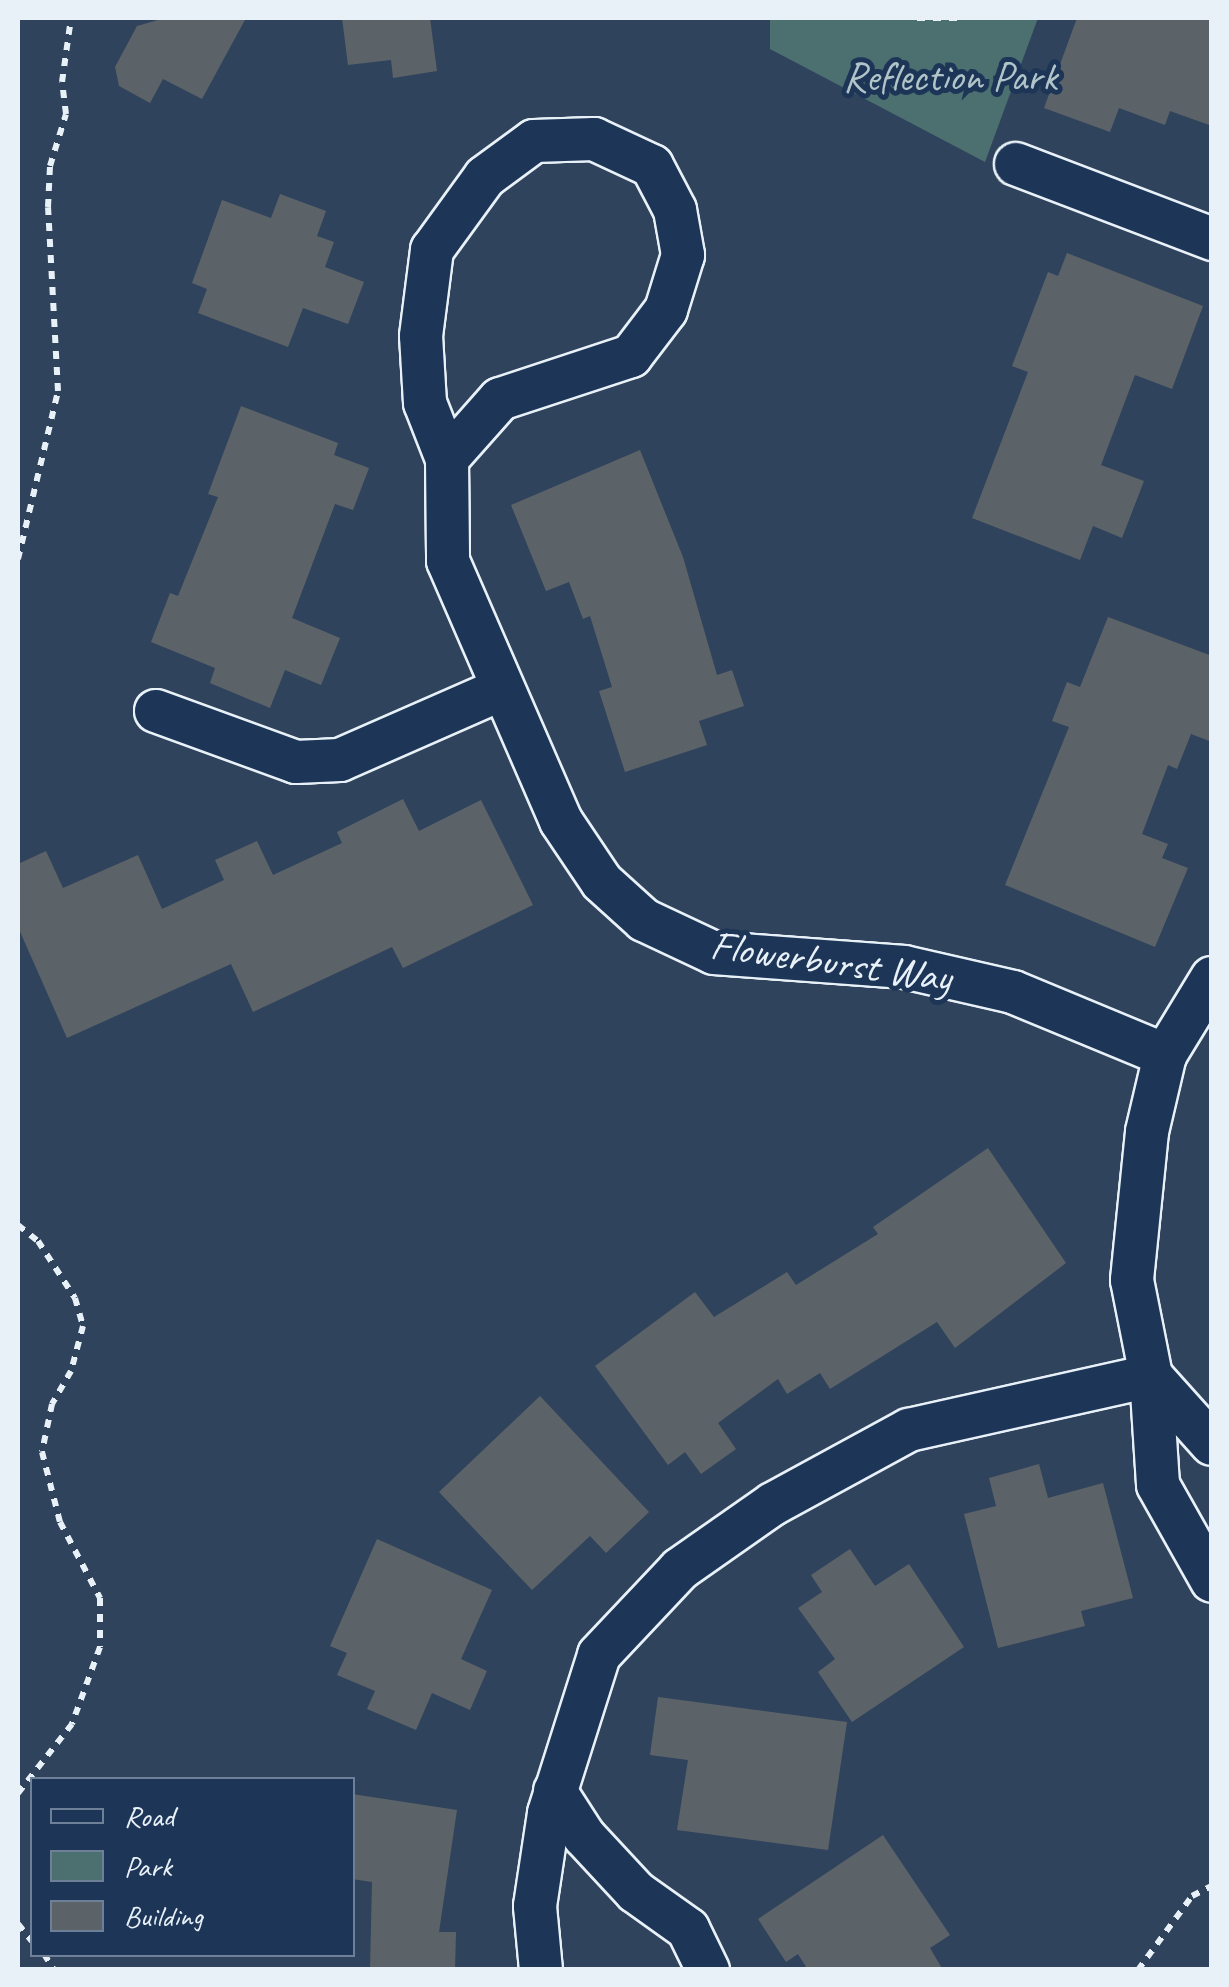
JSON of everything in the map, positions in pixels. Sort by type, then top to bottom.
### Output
[{"type":"street","name":"Flowerburst Way","points":[[446,459],[500,399],[631,356],[666,310],[682,255],[675,210],[652,166],[594,139],[534,141],[485,178],[432,250],[421,336],[425,403],[446,459],[448,562],[561,821],[602,882],[644,920],[714,953],[904,967],[1013,992],[1166,1055]]},
{"type":"street","points":[[1016,164],[1212,239]]},
{"type":"street","points":[[156,711],[296,762],[340,760],[502,688]]},
{"type":"street","points":[[1212,978],[1166,1055],[1147,1132],[1132,1280],[1150,1376],[1158,1485],[1212,1582]]},
{"type":"street","points":[[1150,1376],[1212,1444]]},
{"type":"street","points":[[541,1970],[535,1906],[555,1792],[600,1655],[680,1569],[774,1504],[909,1430],[1150,1376]]},
{"type":"street","points":[[555,1792],[584,1836],[636,1892],[688,1929],[708,1970]]},
{"type":"path","points":[[18,559],[58,391],[48,208],[50,166],[66,114],[62,82],[71,18]]},
{"type":"path","points":[[917,18],[960,18]]},
{"type":"path","points":[[18,1226],[38,1241],[66,1283],[83,1326],[71,1370],[52,1404],[42,1452],[60,1522],[100,1598],[100,1648],[72,1724],[31,1777]]},
{"type":"path","points":[[1138,1970],[1192,1896],[1212,1886]]},
{"type":"green space","name":"Reflection Park","points":[[770,18],[1038,18],[985,162],[770,49]]},
{"type":"building","points":[[165,18],[246,18],[202,99],[163,79],[150,103],[119,86],[115,67],[137,26]]},
{"type":"building","points":[[342,18],[430,18],[437,71],[393,78],[391,60],[348,65]]},
{"type":"building","points":[[1077,18],[1212,18],[1212,126],[1170,111],[1165,125],[1119,108],[1110,132],[1044,108]]},
{"type":"building","points":[[280,194],[326,211],[317,236],[334,242],[325,267],[364,282],[348,324],[303,308],[288,347],[198,313],[207,289],[192,283],[222,200],[271,218]]},
{"type":"building","points":[[1067,253],[1203,306],[1172,389],[1135,375],[1101,465],[1144,481],[1122,538],[1093,526],[1080,560],[972,518],[1028,372],[1012,366],[1048,272],[1058,276]]},
{"type":"building","points":[[241,406],[338,443],[334,455],[369,468],[353,510],[335,504],[292,618],[340,638],[321,685],[285,670],[270,708],[210,683],[215,668],[151,642],[170,593],[178,596],[218,497],[208,494]]},
{"type":"building","points":[[640,450],[683,557],[717,675],[732,670],[744,706],[699,721],[707,745],[625,772],[599,691],[612,687],[590,616],[583,619],[569,582],[546,591],[511,505]]},
{"type":"building","points":[[1108,617],[1212,656],[1212,742],[1191,734],[1177,769],[1168,765],[1142,834],[1168,844],[1162,858],[1188,868],[1155,947],[1005,885],[1069,727],[1052,721],[1067,682],[1080,687]]},
{"type":"building","points":[[403,799],[419,831],[481,800],[533,905],[403,968],[392,947],[253,1012],[231,964],[67,1038],[18,927],[18,864],[46,851],[63,888],[138,855],[162,909],[224,880],[215,860],[257,841],[273,875],[342,843],[337,832]]},
{"type":"building","points":[[988,1148],[1066,1263],[955,1348],[937,1322],[830,1389],[820,1373],[787,1394],[778,1379],[718,1423],[736,1449],[701,1474],[685,1452],[668,1465],[595,1366],[695,1292],[714,1317],[787,1272],[796,1285],[878,1234],[873,1227]]},
{"type":"building","points":[[540,1396],[649,1512],[606,1553],[590,1536],[532,1590],[439,1492]]},
{"type":"building","points":[[1039,1464],[1048,1498],[1103,1483],[1133,1598],[1081,1611],[1085,1626],[998,1648],[964,1514],[996,1506],[989,1478]]},
{"type":"building","points":[[377,1539],[492,1590],[461,1659],[487,1671],[470,1710],[432,1693],[416,1730],[367,1709],[375,1691],[337,1675],[347,1653],[330,1646]]},
{"type":"building","points":[[850,1549],[875,1586],[909,1564],[964,1647],[852,1722],[818,1672],[835,1659],[798,1608],[822,1592],[811,1575]]},
{"type":"building","points":[[658,1697],[847,1722],[828,1850],[677,1830],[688,1760],[650,1755]]},
{"type":"building","points":[[355,1794],[457,1810],[439,1932],[456,1932],[455,1970],[370,1970],[372,1882],[355,1879]]},
{"type":"building","points":[[883,1835],[950,1935],[930,1948],[943,1970],[808,1970],[798,1954],[786,1962],[758,1919]]}]
